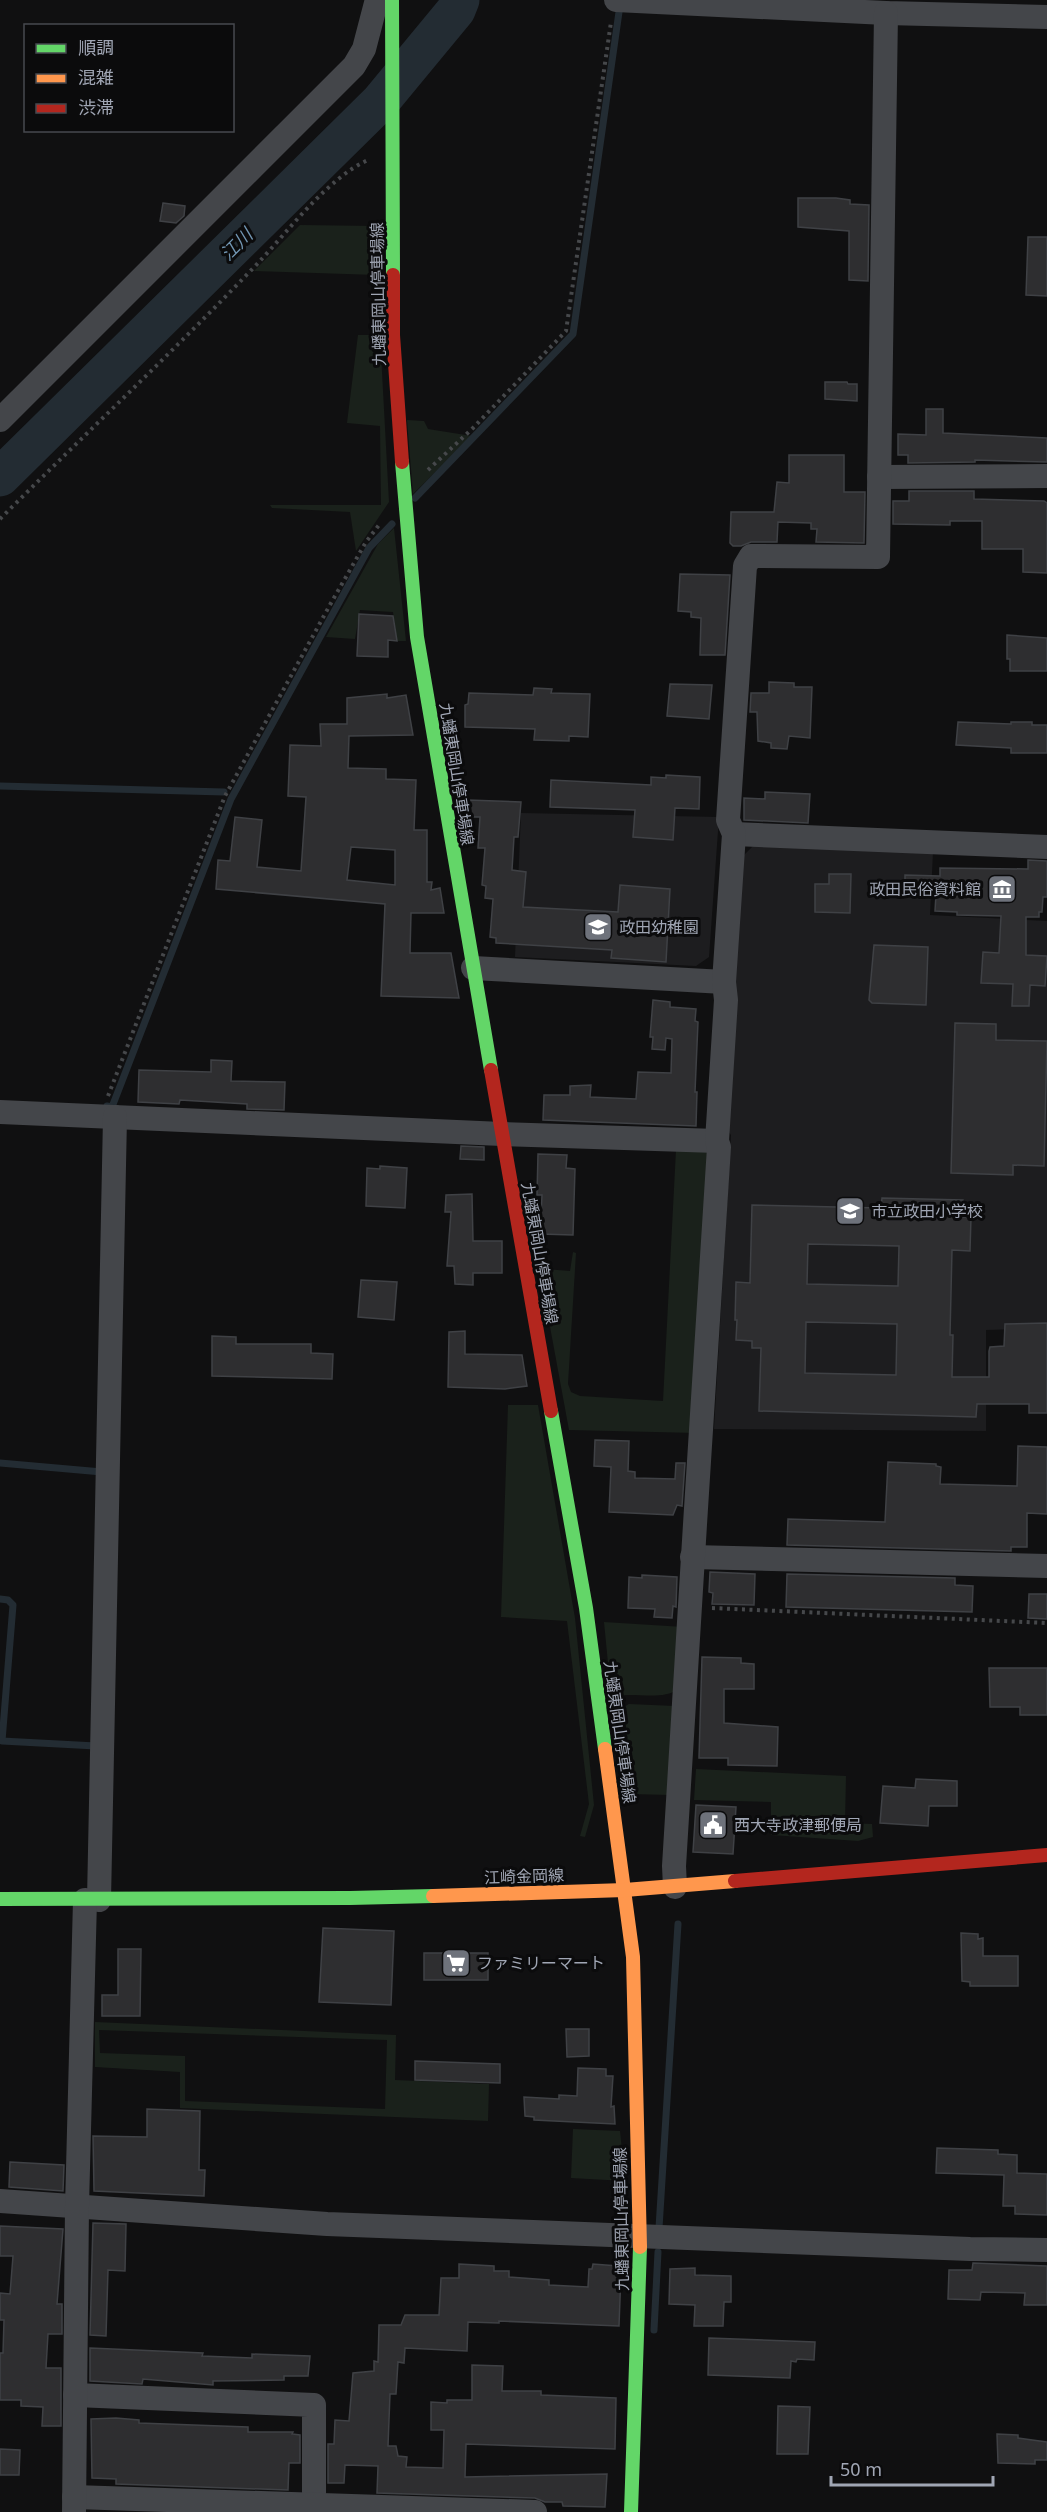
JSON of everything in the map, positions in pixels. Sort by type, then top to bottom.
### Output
[{"type":"main road","name":"九蟠東岡山停車場線","points":[[392,0],[393,335],[417,637],[586,1608],[626,1890],[633,1957],[640,2267],[631,2512]]},
{"type":"main road","name":"江崎金岡線","points":[[0,1899],[350,1898],[626,1890],[1047,1855]]},
{"type":"street","points":[[0,420],[354,66],[364,49],[376,3],[382,0]]},
{"type":"street","points":[[614,10],[1047,17]]},
{"type":"street","points":[[675,1887],[674,1866],[698,1557],[698,1502],[719,1147],[717,1141],[726,1000],[724,982],[734,834],[728,820],[745,566],[751,556],[878,557],[883,477],[891,13]]},
{"type":"street","points":[[883,477],[1047,476]]},
{"type":"street","points":[[734,834],[1047,847]]},
{"type":"street","points":[[473,968],[724,982]]},
{"type":"street","points":[[0,1112],[111,1111],[502,1134],[717,1141]]},
{"type":"street","points":[[111,1111],[92,1900],[77,2207],[80,2395],[77,2501],[535,2512]]},
{"type":"street","points":[[698,1557],[1047,1566]]},
{"type":"street","points":[[0,2201],[327,2224],[1047,2250]]},
{"type":"street","points":[[80,2395],[314,2405],[314,2505]]},
{"type":"path","points":[[111,1111],[225,796],[366,542],[404,493],[473,428],[566,332],[614,10]]},
{"type":"path","points":[[0,519],[259,262],[310,206],[354,166],[373,157],[393,154]]},
{"type":"path","points":[[703,1608],[1047,1623]]},
{"type":"shaded area","points":[[300,225],[376,226],[377,275],[254,271]]},
{"type":"shaded area","points":[[358,335],[380,335],[389,502],[356,551],[350,512],[272,508],[270,505],[381,505],[380,426],[347,423]]},
{"type":"shaded area","points":[[407,420],[424,421],[428,429],[472,436],[413,494]]},
{"type":"shaded area","points":[[394,528],[406,641],[397,641],[393,612],[360,610],[355,639],[326,637],[378,544]]},
{"type":"shaded area","points":[[521,813],[719,817],[709,957],[696,966],[515,957]]},
{"type":"shaded area","points":[[755,844],[933,852],[930,915],[1047,921],[1047,1328],[986,1330],[986,1431],[714,1429],[731,1135],[726,1128],[743,856]]},
{"type":"shaded area","points":[[676,1150],[707,1152],[697,1433],[569,1430],[535,1245],[539,1246],[545,1269],[570,1271],[573,1252],[576,1253],[568,1384],[571,1392],[580,1396],[663,1401]]},
{"type":"shaded area","points":[[508,1405],[538,1405],[575,1618],[594,1805],[585,1837],[580,1836],[589,1804],[567,1621],[501,1617]]},
{"type":"shaded area","points":[[604,1622],[684,1627],[679,1689],[664,1695],[616,1696],[611,1694]]},
{"type":"shaded area","points":[[629,1704],[675,1706],[670,1795],[630,1794],[617,1711]]},
{"type":"shaded area","points":[[696,1769],[846,1776],[845,1823],[872,1824],[873,1837],[858,1841],[771,1835],[771,1802],[694,1800]]},
{"type":"shaded area","points":[[95,2022],[396,2035],[395,2080],[489,2084],[488,2121],[180,2108],[180,2072],[95,2067]],"holes":[[[99,2030],[387,2040],[385,2109],[185,2101],[185,2056],[100,2053]]]},
{"type":"shaded area","points":[[573,2129],[620,2131],[625,2181],[571,2178]]},
{"type":"building","points":[[798,198],[836,198],[850,200],[850,204],[869,205],[868,281],[849,280],[849,231],[798,227]]},
{"type":"building","points":[[163,203],[185,206],[184,216],[176,223],[160,221]]},
{"type":"building","points":[[1028,237],[1047,237],[1047,296],[1026,295]]},
{"type":"building","points":[[825,382],[857,384],[857,401],[825,399]]},
{"type":"building","points":[[926,409],[943,409],[943,433],[1047,438],[1047,462],[975,460],[975,462],[908,463],[908,455],[898,455],[898,434],[926,435]]},
{"type":"building","points":[[789,455],[844,455],[844,492],[865,492],[864,543],[816,542],[817,529],[811,529],[811,523],[778,522],[777,542],[751,542],[741,546],[733,546],[730,543],[731,512],[774,512],[777,482],[789,483]]},
{"type":"building","points":[[909,491],[974,491],[974,499],[1044,501],[1047,503],[1047,573],[1023,572],[1023,549],[982,549],[982,521],[950,521],[950,525],[893,524],[893,501],[909,501]]},
{"type":"building","points":[[680,574],[730,575],[725,655],[700,655],[701,618],[691,617],[691,612],[678,611]]},
{"type":"building","points":[[359,614],[393,616],[397,641],[388,640],[388,657],[357,656]]},
{"type":"building","points":[[1007,635],[1047,638],[1047,671],[1010,671],[1010,659],[1007,659]]},
{"type":"building","points":[[769,682],[794,683],[794,687],[812,687],[810,738],[789,736],[787,749],[771,748],[771,743],[758,741],[757,712],[750,712],[751,693],[769,693]]},
{"type":"building","points":[[670,684],[712,685],[709,719],[667,716]]},
{"type":"building","points":[[534,688],[552,689],[551,693],[590,694],[588,737],[569,736],[569,741],[534,740],[535,729],[465,727],[465,705],[468,704],[469,693],[533,695]]},
{"type":"building","points":[[387,694],[387,698],[406,695],[413,735],[349,736],[348,768],[386,769],[386,779],[416,780],[414,830],[427,830],[427,882],[432,882],[431,890],[440,888],[444,913],[411,913],[410,953],[451,953],[459,998],[381,996],[385,904],[216,889],[218,860],[230,861],[235,817],[262,820],[257,867],[301,871],[306,797],[288,796],[290,745],[321,746],[320,724],[347,724],[347,698]],"holes":[[[351,847],[395,850],[395,885],[347,880]]]},
{"type":"building","points":[[958,722],[1011,724],[1011,722],[1032,722],[1032,725],[1047,725],[1047,753],[1011,753],[1011,748],[956,745]]},
{"type":"building","points":[[666,775],[700,777],[699,809],[675,808],[673,840],[633,837],[635,810],[550,807],[551,780],[651,785],[651,777],[666,778]]},
{"type":"building","points":[[765,792],[810,794],[808,823],[744,820],[744,798],[765,799]]},
{"type":"building","points":[[468,800],[521,802],[518,837],[514,837],[512,870],[526,872],[523,907],[618,912],[620,885],[670,889],[666,962],[611,958],[612,950],[496,943],[496,938],[490,937],[493,899],[485,898],[486,886],[482,885],[485,848],[478,848],[480,817],[467,817]]},
{"type":"building","points":[[1028,860],[1047,861],[1047,897],[1043,897],[1042,912],[1039,912],[1039,917],[1026,917],[1026,955],[1047,956],[1045,986],[1030,985],[1029,1006],[1012,1006],[1013,984],[981,983],[983,952],[999,953],[1001,916],[957,915],[957,912],[935,911],[936,894],[905,893],[905,875],[940,876],[940,868],[1028,869]]},
{"type":"building","points":[[829,874],[851,874],[850,913],[815,912],[815,884],[829,884]]},
{"type":"building","points":[[874,945],[928,947],[926,1005],[872,1003],[869,1000]]},
{"type":"building","points":[[653,1000],[670,1002],[670,1007],[696,1009],[695,1021],[698,1022],[696,1126],[543,1120],[544,1095],[570,1095],[570,1086],[591,1085],[590,1097],[636,1099],[638,1072],[671,1073],[672,1039],[666,1038],[665,1050],[652,1049],[653,1037],[650,1037]]},
{"type":"building","points":[[955,1023],[996,1024],[996,1040],[1047,1041],[1044,1166],[1013,1165],[1013,1175],[951,1173]]},
{"type":"building","points":[[211,1060],[232,1061],[231,1081],[285,1082],[284,1110],[247,1109],[247,1104],[180,1100],[179,1104],[138,1102],[139,1070],[211,1072]]},
{"type":"building","points":[[461,1146],[484,1147],[484,1160],[460,1159]]},
{"type":"building","points":[[538,1154],[567,1155],[566,1168],[575,1169],[573,1235],[540,1234],[542,1195],[537,1195]]},
{"type":"building","points":[[380,1166],[407,1168],[405,1208],[366,1206],[367,1168],[380,1169]]},
{"type":"building","points":[[472,1194],[473,1241],[502,1241],[502,1273],[473,1273],[473,1285],[455,1284],[454,1266],[447,1266],[451,1212],[445,1212],[446,1195]]},
{"type":"building","points":[[882,1198],[963,1200],[963,1217],[971,1217],[970,1251],[952,1250],[950,1335],[953,1335],[952,1377],[989,1377],[990,1347],[1004,1346],[1005,1324],[1047,1323],[1047,1413],[1029,1413],[1029,1404],[977,1404],[976,1417],[759,1411],[761,1348],[752,1348],[752,1341],[736,1340],[737,1320],[735,1320],[736,1282],[750,1283],[752,1205],[881,1208]],"holes":[[[808,1244],[899,1246],[898,1286],[807,1284]],[[806,1322],[897,1324],[896,1375],[805,1373]]]},
{"type":"building","points":[[361,1280],[397,1282],[394,1320],[358,1317]]},
{"type":"building","points":[[465,1331],[465,1354],[522,1355],[527,1386],[505,1389],[448,1387],[449,1332]]},
{"type":"building","points":[[212,1336],[236,1337],[236,1344],[311,1344],[311,1353],[333,1354],[332,1379],[212,1376]]},
{"type":"building","points":[[595,1440],[629,1441],[628,1471],[635,1472],[635,1478],[675,1479],[676,1463],[685,1463],[682,1506],[677,1505],[673,1515],[609,1512],[611,1467],[594,1466]]},
{"type":"building","points":[[1018,1446],[1047,1447],[1047,1514],[1027,1513],[1027,1547],[1011,1547],[1011,1551],[787,1545],[788,1519],[885,1522],[888,1462],[936,1464],[941,1467],[940,1484],[1017,1486]]},
{"type":"building","points":[[710,1572],[755,1574],[754,1605],[712,1604],[713,1593],[709,1592]]},
{"type":"building","points":[[787,1574],[955,1578],[955,1585],[973,1586],[972,1612],[786,1607]]},
{"type":"building","points":[[642,1575],[677,1577],[676,1607],[673,1606],[672,1618],[654,1617],[655,1609],[628,1608],[629,1577],[642,1578]]},
{"type":"building","points":[[1029,1594],[1047,1594],[1047,1619],[1028,1618]]},
{"type":"building","points":[[702,1657],[741,1658],[741,1663],[754,1664],[754,1689],[724,1689],[724,1723],[778,1727],[777,1766],[728,1765],[728,1758],[699,1758]]},
{"type":"building","points":[[989,1668],[1047,1668],[1047,1715],[1020,1715],[1020,1707],[990,1707]]},
{"type":"building","points":[[916,1779],[957,1781],[957,1806],[929,1806],[928,1826],[880,1823],[883,1786],[915,1788]]},
{"type":"building","points":[[696,1805],[736,1807],[733,1854],[693,1852]]},
{"type":"building","points":[[323,1928],[394,1931],[391,2005],[319,2002]]},
{"type":"building","points":[[961,1933],[978,1934],[978,1939],[983,1938],[983,1956],[1018,1956],[1018,1986],[970,1986],[970,1982],[962,1981]]},
{"type":"building","points":[[118,1949],[141,1949],[140,2016],[102,2016],[102,1995],[118,1995]]},
{"type":"building","name":"ファミリーマート","points":[[424,1953],[488,1953],[488,1980],[424,1980]]},
{"type":"building","points":[[566,2029],[589,2029],[589,2056],[567,2057]]},
{"type":"building","points":[[415,2061],[500,2064],[500,2083],[415,2080]]},
{"type":"building","points":[[578,2068],[606,2069],[606,2076],[613,2076],[611,2107],[614,2106],[615,2124],[534,2120],[534,2117],[525,2116],[524,2097],[559,2099],[559,2095],[577,2096]]},
{"type":"building","points":[[147,2109],[200,2111],[199,2170],[205,2170],[204,2196],[94,2191],[93,2136],[147,2137]]},
{"type":"building","points":[[937,2148],[998,2150],[998,2154],[1017,2155],[1017,2173],[1047,2174],[1047,2215],[1015,2214],[1015,2206],[1003,2206],[1004,2175],[936,2173]]},
{"type":"building","points":[[10,2162],[64,2165],[63,2191],[9,2187]]},
{"type":"building","points":[[93,2223],[126,2224],[125,2271],[108,2270],[106,2336],[90,2335]]},
{"type":"building","points":[[0,2226],[63,2229],[57,2304],[62,2304],[62,2334],[48,2334],[46,2368],[61,2368],[61,2426],[42,2426],[43,2407],[21,2406],[21,2400],[0,2400],[0,2353],[3,2353],[4,2320],[0,2320],[0,2293],[10,2294],[13,2256],[0,2256]]},
{"type":"building","points":[[973,2263],[1047,2266],[1047,2305],[1024,2305],[1025,2293],[981,2292],[980,2300],[948,2299],[949,2270],[972,2270]]},
{"type":"building","points":[[459,2264],[494,2266],[494,2271],[509,2271],[509,2277],[549,2280],[549,2285],[588,2287],[589,2269],[592,2269],[593,2264],[618,2266],[617,2272],[621,2272],[619,2326],[499,2321],[499,2323],[468,2322],[467,2351],[405,2348],[404,2363],[398,2362],[396,2394],[390,2394],[388,2446],[396,2446],[398,2456],[407,2457],[406,2467],[443,2468],[444,2430],[431,2430],[431,2402],[472,2400],[472,2365],[503,2366],[502,2391],[541,2391],[541,2395],[616,2398],[615,2449],[466,2444],[465,2477],[607,2474],[605,2507],[563,2506],[562,2502],[545,2502],[535,2498],[377,2493],[378,2466],[345,2465],[344,2483],[328,2483],[328,2444],[334,2444],[335,2420],[349,2421],[353,2373],[374,2371],[374,2361],[378,2362],[379,2325],[401,2325],[405,2315],[439,2315],[441,2278],[459,2278]]},
{"type":"building","points":[[695,2268],[695,2275],[731,2276],[731,2302],[724,2302],[723,2326],[694,2326],[695,2305],[669,2304],[670,2269]]},
{"type":"building","points":[[709,2338],[815,2342],[814,2360],[791,2361],[790,2378],[708,2375]]},
{"type":"building","points":[[90,2348],[203,2353],[202,2356],[252,2358],[252,2354],[310,2356],[308,2376],[284,2376],[284,2380],[213,2381],[213,2385],[143,2379],[142,2384],[90,2381]]},
{"type":"building","points":[[778,2406],[810,2407],[808,2454],[777,2454]]},
{"type":"building","points":[[91,2419],[139,2420],[139,2423],[248,2427],[248,2432],[293,2432],[292,2434],[300,2435],[300,2463],[289,2463],[288,2490],[116,2484],[116,2479],[92,2478]]},
{"type":"building","points":[[997,2434],[1018,2435],[1018,2438],[1047,2442],[1047,2460],[1035,2460],[1035,2464],[998,2463]]},
{"type":"building","points":[[0,2449],[20,2450],[19,2475],[0,2475]]},
{"type":"waterway","name":"江川","points":[[0,477],[380,102],[456,10],[460,0]]},
{"type":"waterway","points":[[415,498],[573,334],[619,12]]},
{"type":"waterway","points":[[107,1106],[112,1107],[231,799],[369,548],[392,524]]},
{"type":"waterway","points":[[0,786],[224,792]]},
{"type":"waterway","points":[[0,1463],[102,1472]]},
{"type":"waterway","points":[[0,1599],[8,1600],[13,1605],[2,1741],[96,1746]]},
{"type":"waterway","points":[[659,2228],[678,1924]]},
{"type":"waterway","points":[[654,2330],[658,2252]]},
{"type":"traffic: fast","points":[[392,0],[393,275]]},
{"type":"traffic: fast","points":[[402,462],[417,637],[491,1070]]},
{"type":"traffic: fast","points":[[551,1411],[586,1608],[605,1749]]},
{"type":"traffic: fast","points":[[0,1899],[433,1896]]},
{"type":"traffic: fast","points":[[631,2512],[640,2247]]},
{"type":"traffic: slow","points":[[605,1749],[633,1957],[640,2247]]},
{"type":"traffic: slow","points":[[433,1896],[625,1890],[735,1881]]},
{"type":"traffic: jam","points":[[393,275],[393,335],[402,462]]},
{"type":"traffic: jam","points":[[491,1070],[551,1411]]},
{"type":"traffic: jam","points":[[735,1881],[1047,1855]]},
{"type":"place","name":"政田民俗資料館","points":[[1002,889]]},
{"type":"place","name":"政田幼稚園","points":[[598,927]]},
{"type":"place","name":"市立政田小学校","points":[[850,1211]]},
{"type":"place","name":"西大寺政津郵便局","points":[[713,1825]]},
{"type":"place","name":"ファミリーマート","points":[[456,1963]]}]
